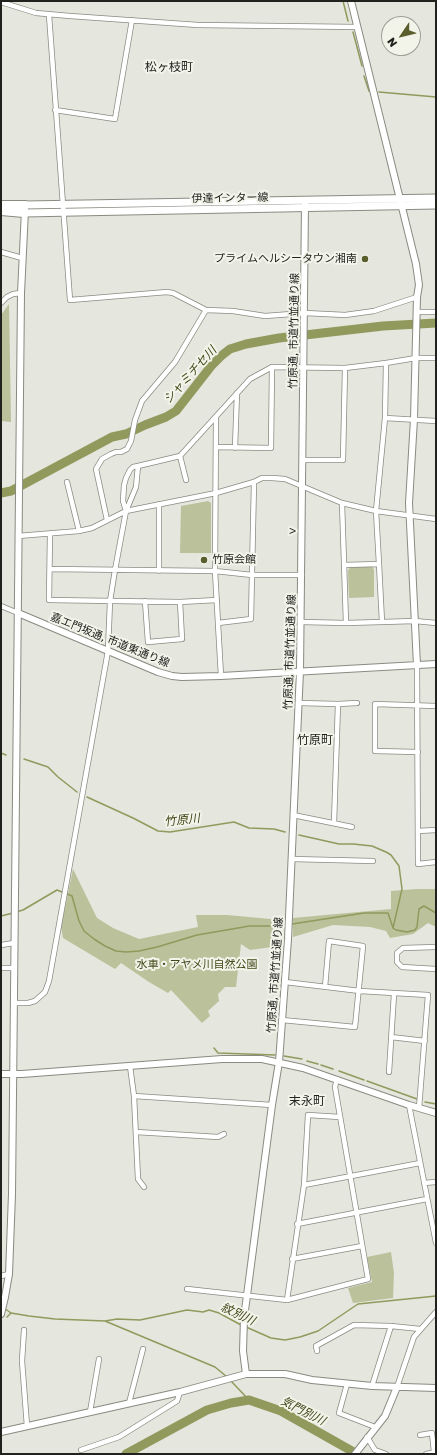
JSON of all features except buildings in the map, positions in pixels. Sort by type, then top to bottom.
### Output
[{"type":"highway","points":[[1,205],[25,209]]},
{"type":"highway","points":[[1,211],[25,209]]},
{"type":"main road","name":"伊達インター線","points":[[25,209],[400,202],[436,198]]},
{"type":"main road","name":"伊達インター線","points":[[400,202],[436,205]]},
{"type":"street","points":[[351,1],[416,264],[419,286],[417,297],[414,420],[408,503],[417,664],[418,864],[436,862]]},
{"type":"street","points":[[1,2],[36,13],[49,15],[198,25],[357,28]]},
{"type":"street","points":[[49,15],[70,300],[167,292],[173,293],[206,310],[233,311],[265,316],[305,314],[346,315],[374,311],[417,297]]},
{"type":"street","points":[[56,110],[115,119],[132,20]]},
{"type":"street","name":"竹原通, 市道竹並通り線","points":[[303,487],[305,204]]},
{"type":"street","points":[[1,1314],[9,1274],[12,1194],[21,293],[25,209]]},
{"type":"street","points":[[1,252],[22,258]]},
{"type":"street","points":[[1,303],[13,294],[21,293]]},
{"type":"street","points":[[107,520],[96,469],[102,459],[106,456],[127,450],[142,401],[175,362],[206,310]]},
{"type":"street","points":[[417,314],[436,312]]},
{"type":"street","points":[[126,511],[123,501],[124,485],[130,470],[133,467],[180,456],[250,379],[272,368],[345,368],[416,358],[436,358]]},
{"type":"street","points":[[382,622],[376,511],[385,418],[386,363]]},
{"type":"street","points":[[216,447],[271,448],[272,368]]},
{"type":"street","points":[[303,460],[343,460],[345,368]]},
{"type":"street","points":[[236,448],[237,393]]},
{"type":"street","points":[[216,417],[215,571],[221,676]]},
{"type":"street","points":[[385,418],[436,421]]},
{"type":"street","points":[[180,456],[186,480]]},
{"type":"street","points":[[14,1003],[28,1003],[36,1001],[45,992],[49,981],[108,651],[110,601],[115,570],[126,511],[136,487],[138,466]]},
{"type":"street","points":[[18,536],[50,534],[92,528],[126,511],[216,493],[254,482],[262,478],[285,479],[342,503],[376,511],[436,519]]},
{"type":"street","points":[[67,482],[78,530]]},
{"type":"street","points":[[218,623],[251,619],[254,482]]},
{"type":"street","name":"ｖ","points":[[302,575],[303,487]]},
{"type":"street","points":[[342,503],[346,623]]},
{"type":"street","points":[[159,571],[160,504]]},
{"type":"street","points":[[50,534],[49,600],[145,602],[217,600]]},
{"type":"street","points":[[344,565],[379,564]]},
{"type":"street","points":[[50,570],[215,571],[252,575],[302,575]]},
{"type":"street","name":"竹原通, 市道竹並通り線","points":[[246,1374],[243,1351],[244,1318],[279,1062],[285,982],[299,703],[302,575]]},
{"type":"street","points":[[145,602],[148,642],[182,639],[180,602]]},
{"type":"street","points":[[1,606],[18,613]]},
{"type":"street","name":"嘉エ門坂通, 市道東通り線","points":[[18,613],[158,672],[172,676],[221,676],[436,664]]},
{"type":"street","points":[[302,622],[346,623],[414,621],[436,623]]},
{"type":"street","points":[[299,703],[357,703]]},
{"type":"street","points":[[334,823],[338,704]]},
{"type":"street","points":[[418,752],[375,751],[375,704],[436,706]]},
{"type":"street","points":[[293,815],[352,827]]},
{"type":"street","points":[[418,831],[436,830]]},
{"type":"street","points":[[292,859],[374,862]]},
{"type":"street","points":[[282,1020],[355,1028],[364,946],[329,941],[324,987]]},
{"type":"street","points":[[1,945],[14,943]]},
{"type":"street","points":[[436,947],[403,948],[397,953],[397,962],[402,967],[436,969]]},
{"type":"street","points":[[1,968],[14,968]]},
{"type":"street","points":[[285,982],[360,991],[428,995],[419,1108]]},
{"type":"street","points":[[389,1072],[390,1037],[394,994]]},
{"type":"street","points":[[390,1037],[425,1041]]},
{"type":"street","points":[[1,1074],[235,1059],[262,1059],[303,1068],[436,1113]]},
{"type":"street","points":[[130,1066],[134,1096],[138,1179],[144,1187]]},
{"type":"street","points":[[187,1289],[248,1297],[287,1300],[368,1279],[335,1087],[337,1079]]},
{"type":"street","points":[[134,1096],[272,1105]]},
{"type":"street","points":[[409,1105],[436,1243]]},
{"type":"street","points":[[287,1300],[304,1185],[308,1115],[340,1117]]},
{"type":"street","points":[[136,1132],[218,1137],[224,1134]]},
{"type":"street","points":[[304,1185],[420,1163]]},
{"type":"street","points":[[424,1183],[436,1182]]},
{"type":"street","points":[[298,1224],[427,1200]]},
{"type":"street","points":[[292,1259],[362,1246]]},
{"type":"street","points":[[1,1276],[9,1274]]},
{"type":"street","points":[[355,1454],[385,1416],[397,1387],[414,1337],[436,1312]]},
{"type":"street","points":[[317,1351],[316,1346],[354,1325],[392,1326],[420,1329]]},
{"type":"street","points":[[372,1386],[392,1326]]},
{"type":"street","points":[[24,1330],[22,1361],[27,1426]]},
{"type":"street","points":[[129,1403],[143,1349]]},
{"type":"street","points":[[90,1412],[99,1359]]},
{"type":"street","points":[[1,1432],[180,1392],[246,1374],[285,1374],[312,1380],[372,1386],[436,1386]]},
{"type":"street","points":[[347,1384],[339,1413],[375,1427]]},
{"type":"street","points":[[81,1450],[119,1437],[177,1401],[180,1392]]},
{"type":"street","points":[[420,1435],[432,1433],[435,1452],[426,1454]]},
{"type":"street","points":[[367,1437],[375,1450],[386,1454]]},
{"type":"green space","points":[[9,304],[11,422],[1,421],[1,315]]},
{"type":"green space","points":[[208,501],[211,503],[211,553],[180,553],[181,506]]},
{"type":"green space","points":[[372,566],[374,570],[374,597],[349,598],[348,571],[350,567]]},
{"type":"green space","name":"水車・アヤメ川自然公園","points":[[73,869],[97,918],[113,928],[139,939],[198,927],[196,915],[227,915],[281,920],[279,946],[250,950],[241,944],[236,987],[225,987],[218,994],[219,1001],[208,1011],[210,1016],[202,1023],[171,990],[168,993],[121,963],[115,969],[63,938],[61,927]]},
{"type":"green space","points":[[436,889],[436,927],[428,923],[413,934],[390,938],[386,931],[370,927],[333,925],[293,937],[293,918],[391,909],[391,891]]},
{"type":"green space","points":[[391,1252],[394,1273],[393,1298],[353,1303],[348,1288],[372,1282],[367,1257]]},
{"type":"waterway","points":[[343,1],[348,21]]},
{"type":"waterway","points":[[353,32],[362,66]]},
{"type":"waterway","points":[[364,76],[369,91]]},
{"type":"waterway","points":[[379,92],[436,97]]},
{"type":"waterway","name":"シャミチセ川","points":[[1,493],[11,491],[112,437],[126,434],[166,417],[176,411],[212,365],[230,349],[246,344],[279,338],[383,326],[436,323]]},
{"type":"waterway","name":"竹原川","points":[[1,753],[6,755]]},
{"type":"waterway","name":"竹原川","points":[[24,759],[48,767],[77,792]]},
{"type":"waterway","name":"竹原川","points":[[87,797],[158,831],[170,832],[234,822],[249,828],[274,829],[285,832]]},
{"type":"waterway","name":"竹原川","points":[[299,835],[339,844],[372,846],[391,855],[399,866],[402,889],[393,928]]},
{"type":"waterway","points":[[16,912],[23,910],[57,890],[72,896],[79,921],[84,931],[105,946],[116,951],[126,952],[157,947],[197,935],[249,926],[284,926]]},
{"type":"waterway","points":[[393,928],[407,932],[415,930],[417,927],[419,909],[424,906],[436,913]]},
{"type":"waterway","points":[[1,916],[13,913]]},
{"type":"waterway","points":[[292,924],[364,913],[388,913],[393,928]]},
{"type":"waterway","points":[[214,1048],[218,1053],[275,1055]]},
{"type":"waterway","points":[[284,1056],[302,1059]]},
{"type":"waterway","points":[[307,1061],[318,1064]]},
{"type":"waterway","points":[[321,1065],[333,1069]]},
{"type":"waterway","points":[[339,1071],[364,1080]]},
{"type":"waterway","points":[[367,1081],[417,1099]]},
{"type":"waterway","points":[[425,1102],[436,1104]]},
{"type":"waterway","name":"紋別川","points":[[246,1327],[271,1338],[285,1340],[318,1331],[358,1304],[436,1296]]},
{"type":"waterway","name":"紋別川","points":[[4,1308],[11,1313],[29,1316],[55,1319],[105,1321],[117,1319],[140,1320],[187,1310],[203,1312],[209,1310],[219,1313],[241,1325]]},
{"type":"waterway","name":"紋別川","points":[[7,1317],[11,1313]]},
{"type":"waterway","points":[[105,1321],[215,1367],[227,1377]]},
{"type":"waterway","points":[[231,1381],[249,1400]]},
{"type":"waterway","name":"気門別川","points":[[126,1454],[207,1410],[231,1403],[249,1400],[281,1411],[357,1454]]},
{"type":"place","name":"プライムヘルシータウン湘南","points":[[365,259]]},
{"type":"place","name":"竹原会館","points":[[204,560]]},
{"type":"district","name":"松ヶ枝町","points":[[169,67]]},
{"type":"district","name":"竹原町","points":[[315,740]]},
{"type":"district","name":"末永町","points":[[307,1101]]}]
